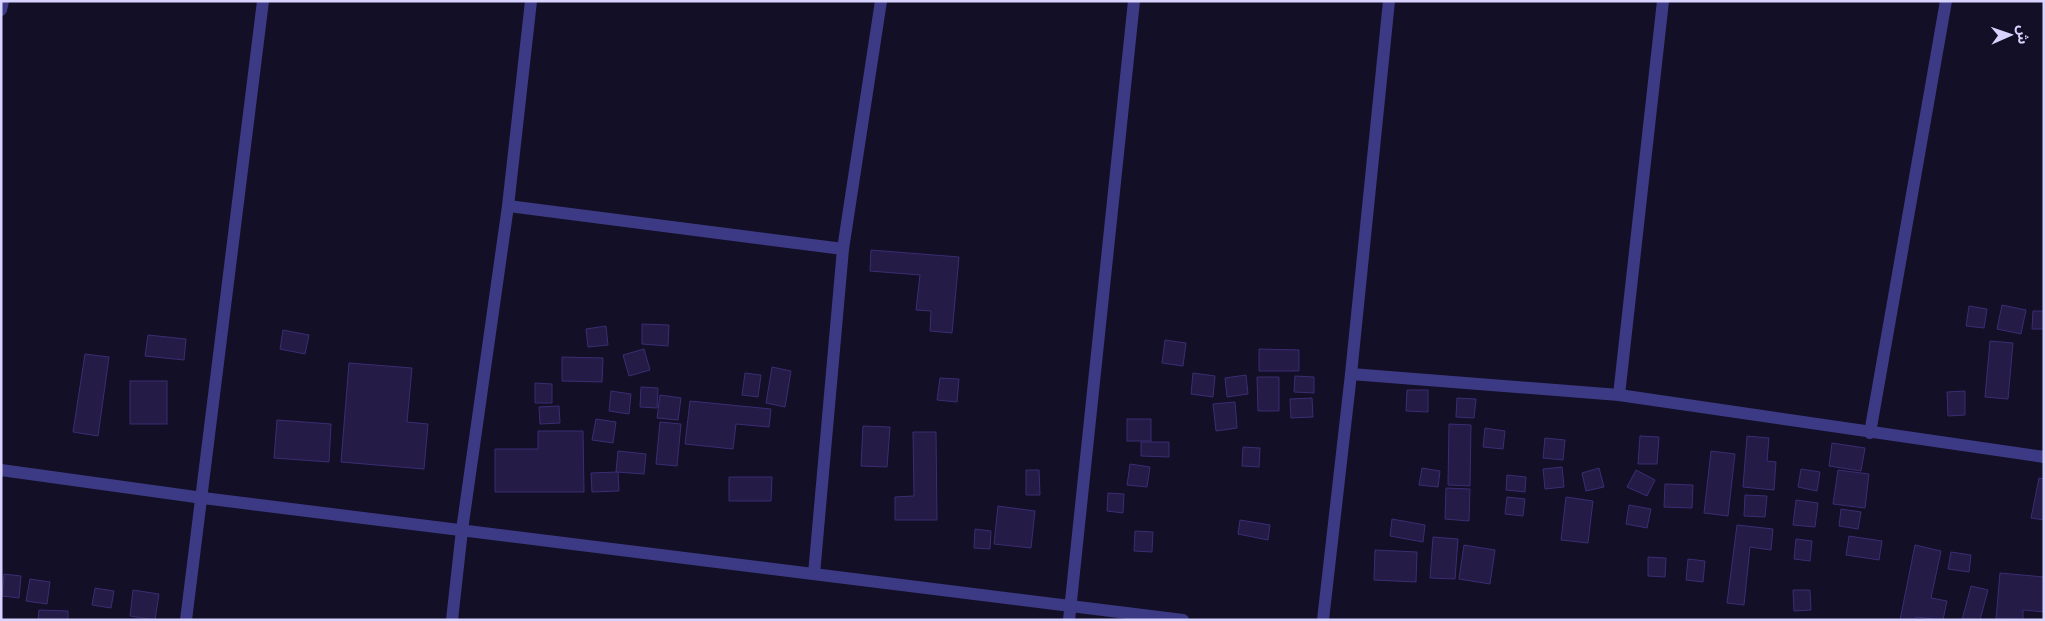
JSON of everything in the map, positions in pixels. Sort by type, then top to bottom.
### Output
[{"type":"street","points":[[1,10],[3,1]]},
{"type":"street","points":[[186,620],[203,498],[263,1]]},
{"type":"street","points":[[452,620],[462,530],[508,206],[531,1]]},
{"type":"street","points":[[814,574],[843,249],[881,1]]},
{"type":"street","points":[[1069,620],[1134,1]]},
{"type":"street","points":[[1323,620],[1351,374],[1389,1]]},
{"type":"street","points":[[1619,394],[1663,1]]},
{"type":"street","points":[[1870,433],[1946,1]]},
{"type":"street","points":[[508,206],[843,249]]},
{"type":"street","points":[[1351,374],[1619,394],[2044,458]]},
{"type":"street","points":[[1,470],[203,498],[1183,620]]},
{"type":"building","points":[[871,250],[959,257],[952,333],[930,331],[931,311],[916,310],[920,275],[870,271]]},
{"type":"building","points":[[2002,305],[2026,310],[2021,334],[1997,329]]},
{"type":"building","points":[[1969,306],[1987,309],[1984,328],[1966,326]]},
{"type":"building","points":[[2033,311],[2044,311],[2044,329],[2032,329]]},
{"type":"building","points":[[642,324],[669,325],[668,346],[642,344]]},
{"type":"building","points":[[606,326],[608,345],[588,347],[586,329]]},
{"type":"building","points":[[283,330],[309,335],[305,354],[280,349]]},
{"type":"building","points":[[148,335],[186,339],[184,360],[145,356]]},
{"type":"building","points":[[1165,340],[1186,343],[1183,366],[1162,363]]},
{"type":"building","points":[[1990,341],[2013,343],[2008,399],[1985,397]]},
{"type":"building","points":[[644,349],[650,370],[629,376],[623,355]]},
{"type":"building","points":[[1259,349],[1299,350],[1299,371],[1259,371]]},
{"type":"building","points":[[85,354],[109,357],[98,436],[73,432]]},
{"type":"building","points":[[562,357],[603,358],[602,382],[562,381]]},
{"type":"building","points":[[349,363],[412,368],[407,422],[428,424],[424,469],[341,462]]},
{"type":"building","points":[[772,367],[791,371],[785,407],[766,403]]},
{"type":"building","points":[[745,373],[761,375],[758,397],[742,395]]},
{"type":"building","points":[[1193,373],[1215,376],[1213,397],[1191,394]]},
{"type":"building","points":[[1246,375],[1248,394],[1227,397],[1225,378]]},
{"type":"building","points":[[1295,376],[1314,377],[1314,393],[1294,392]]},
{"type":"building","points":[[1257,377],[1279,377],[1279,411],[1258,411]]},
{"type":"building","points":[[940,378],[959,379],[957,402],[937,400]]},
{"type":"building","points":[[130,381],[167,381],[167,424],[130,424]]},
{"type":"building","points":[[535,383],[552,384],[552,403],[535,403]]},
{"type":"building","points":[[641,387],[658,388],[657,408],[640,407]]},
{"type":"building","points":[[1407,390],[1428,390],[1428,412],[1406,411]]},
{"type":"building","points":[[611,391],[631,394],[629,414],[609,411]]},
{"type":"building","points":[[1965,391],[1965,415],[1948,416],[1947,392]]},
{"type":"building","points":[[660,395],[681,398],[678,420],[657,418]]},
{"type":"building","points":[[1312,398],[1313,417],[1291,418],[1290,399]]},
{"type":"building","points":[[1457,398],[1476,399],[1474,418],[1456,417]]},
{"type":"building","points":[[690,401],[771,409],[769,427],[736,424],[733,449],[685,444]]},
{"type":"building","points":[[1235,402],[1237,428],[1216,431],[1213,404]]},
{"type":"building","points":[[559,406],[560,423],[540,424],[539,407]]},
{"type":"building","points":[[596,419],[616,422],[613,443],[592,440]]},
{"type":"building","points":[[1127,419],[1151,419],[1151,441],[1127,441]]},
{"type":"building","points":[[277,420],[331,424],[329,462],[274,458]]},
{"type":"building","points":[[660,422],[681,424],[677,466],[656,464]]},
{"type":"building","points":[[1449,424],[1471,425],[1470,486],[1448,485]]},
{"type":"building","points":[[863,426],[890,427],[887,467],[861,466]]},
{"type":"building","points":[[1485,428],[1505,431],[1503,449],[1483,447]]},
{"type":"building","points":[[538,431],[583,431],[584,492],[495,492],[495,449],[538,449]]},
{"type":"building","points":[[913,432],[936,432],[937,520],[895,520],[895,497],[914,496]]},
{"type":"building","points":[[1640,436],[1659,437],[1657,464],[1638,464]]},
{"type":"building","points":[[1747,436],[1769,438],[1767,461],[1776,462],[1774,490],[1743,487]]},
{"type":"building","points":[[1545,438],[1565,440],[1563,460],[1543,458]]},
{"type":"building","points":[[1141,442],[1169,442],[1169,457],[1141,456]]},
{"type":"building","points":[[1832,443],[1865,448],[1861,471],[1829,466]]},
{"type":"building","points":[[1243,447],[1260,448],[1259,467],[1242,466]]},
{"type":"building","points":[[618,451],[646,454],[644,474],[616,472]]},
{"type":"building","points":[[1711,451],[1735,454],[1728,516],[1704,513]]},
{"type":"building","points":[[1130,464],[1150,467],[1147,487],[1127,485]]},
{"type":"building","points":[[1562,467],[1564,487],[1545,489],[1543,469]]},
{"type":"building","points":[[1422,468],[1440,471],[1438,487],[1419,485]]},
{"type":"building","points":[[1599,468],[1604,487],[1586,491],[1582,473]]},
{"type":"building","points":[[1801,469],[1820,472],[1817,491],[1798,487]]},
{"type":"building","points":[[1026,470],[1039,470],[1040,495],[1026,495]]},
{"type":"building","points":[[1636,470],[1655,480],[1647,496],[1627,487]]},
{"type":"building","points":[[1838,470],[1869,474],[1865,508],[1833,504]]},
{"type":"building","points":[[618,472],[619,491],[592,492],[591,473]]},
{"type":"building","points":[[1507,475],[1526,477],[1525,492],[1506,490]]},
{"type":"building","points":[[729,477],[772,477],[771,501],[729,501]]},
{"type":"building","points":[[2039,478],[2044,479],[2044,520],[2031,518]]},
{"type":"building","points":[[1665,484],[1693,485],[1692,508],[1664,507]]},
{"type":"building","points":[[1446,488],[1470,489],[1469,521],[1445,519]]},
{"type":"building","points":[[1108,493],[1124,494],[1123,513],[1107,511]]},
{"type":"building","points":[[1745,495],[1767,496],[1765,517],[1744,516]]},
{"type":"building","points":[[1507,497],[1525,499],[1523,516],[1505,514]]},
{"type":"building","points":[[1566,497],[1593,501],[1588,543],[1561,540]]},
{"type":"building","points":[[1796,500],[1818,503],[1815,527],[1793,525]]},
{"type":"building","points":[[1629,505],[1651,509],[1647,528],[1626,524]]},
{"type":"building","points":[[998,506],[1035,511],[1031,548],[994,544]]},
{"type":"building","points":[[1841,509],[1861,512],[1858,529],[1839,526]]},
{"type":"building","points":[[1392,519],[1425,525],[1423,542],[1390,536]]},
{"type":"building","points":[[1240,520],[1270,525],[1268,540],[1238,534]]},
{"type":"building","points":[[1737,525],[1773,529],[1771,550],[1750,547],[1744,605],[1727,603]]},
{"type":"building","points":[[975,529],[991,531],[990,549],[974,548]]},
{"type":"building","points":[[1135,531],[1153,532],[1152,552],[1134,551]]},
{"type":"building","points":[[1849,536],[1882,541],[1879,560],[1846,555]]},
{"type":"building","points":[[1433,537],[1458,539],[1455,579],[1430,578]]},
{"type":"building","points":[[1796,539],[1812,541],[1810,561],[1794,559]]},
{"type":"building","points":[[1464,545],[1495,550],[1490,584],[1459,579]]},
{"type":"building","points":[[1915,545],[1941,551],[1931,598],[1947,601],[1943,620],[1916,617],[1916,620],[1900,620]]},
{"type":"building","points":[[1375,550],[1417,552],[1416,582],[1374,580]]},
{"type":"building","points":[[1951,552],[1971,555],[1969,572],[1948,569]]},
{"type":"building","points":[[1648,557],[1666,558],[1665,577],[1648,576]]},
{"type":"building","points":[[1688,559],[1705,561],[1703,582],[1686,580]]},
{"type":"building","points":[[2000,573],[2044,577],[2044,612],[2023,610],[2023,620],[1996,619]]},
{"type":"building","points":[[4,574],[21,576],[19,598],[2,596]]},
{"type":"building","points":[[30,579],[50,582],[47,604],[26,601]]},
{"type":"building","points":[[1971,586],[1988,590],[1980,620],[1962,620]]},
{"type":"building","points":[[95,588],[114,591],[111,608],[92,605]]},
{"type":"building","points":[[133,590],[159,594],[155,620],[130,616]]},
{"type":"building","points":[[1793,590],[1810,590],[1811,610],[1794,611]]},
{"type":"building","points":[[39,610],[68,611],[68,620],[38,620]]}]
